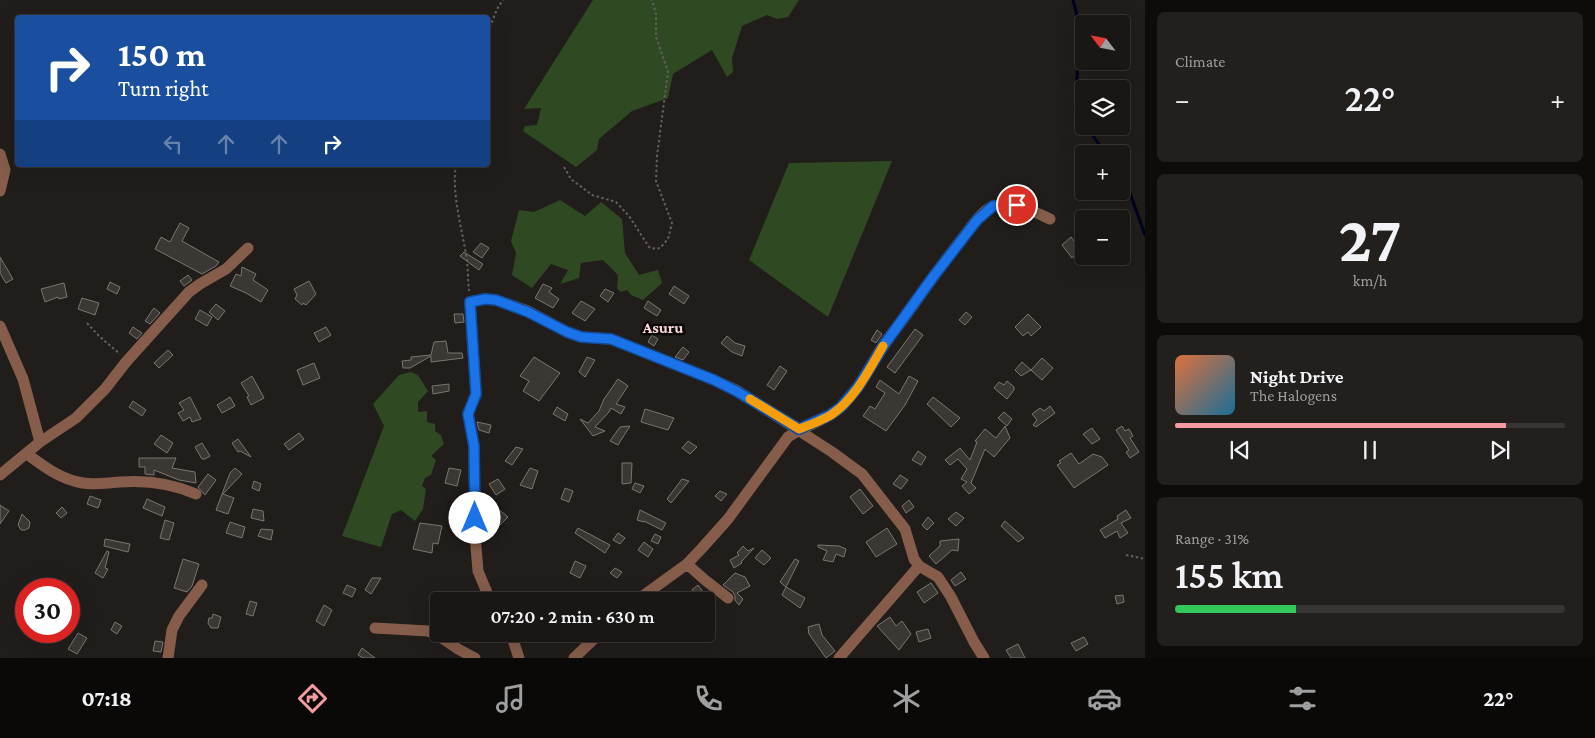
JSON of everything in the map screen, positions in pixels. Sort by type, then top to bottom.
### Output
[{"type":"street","points":[[0,154],[5,170],[0,191]]},
{"type":"street","points":[[648,592],[687,564],[728,519],[788,437],[799,429],[830,415],[841,407],[858,387],[884,345],[933,277],[977,220],[988,209],[993,206],[1017,205],[1050,219]]},
{"type":"street","points":[[0,475],[40,442],[76,418],[105,389],[126,362],[189,292],[226,269],[248,248]]},
{"type":"street","points":[[487,592],[478,571],[475,534],[474,446],[468,414],[476,394],[470,302],[485,299],[496,300],[528,312],[581,337],[611,339],[714,380],[738,392],[799,429],[862,474],[905,529],[914,559],[919,566],[938,577],[984,658]]},
{"type":"street","points":[[0,326],[23,379],[40,442]]},
{"type":"street","points":[[27,454],[54,473],[74,482],[105,484],[153,483],[181,487],[196,494]]},
{"type":"street","points":[[687,564],[728,598]]},
{"type":"street","points":[[839,658],[919,566]]},
{"type":"street","points":[[168,658],[172,630],[179,616],[202,585]]},
{"type":"street","points":[[375,628],[428,631],[476,658]]},
{"type":"street","points":[[514,642],[519,658]]},
{"type":"street","points":[[574,658],[591,642]]},
{"type":"path","points":[[490,27],[503,0]]},
{"type":"path","points":[[564,167],[571,179],[592,195],[616,202],[629,216],[650,246],[656,249],[660,248],[668,239],[672,223],[656,181],[657,156],[668,72],[656,37],[656,14],[652,0]]},
{"type":"path","points":[[456,167],[456,188],[467,261],[470,302]]},
{"type":"path","points":[[87,323],[126,362]]},
{"type":"path","points":[[1126,555],[1145,559]]},
{"type":"green space","points":[[593,0],[799,0],[788,17],[777,19],[767,15],[742,26],[732,58],[733,72],[727,77],[712,50],[673,74],[668,98],[632,111],[599,139],[597,150],[576,167],[523,131],[525,126],[537,125],[541,108],[524,109]]},
{"type":"green space","points":[[892,161],[828,317],[749,260],[789,163]]},
{"type":"green space","points":[[560,200],[585,216],[601,202],[622,219],[625,253],[639,275],[658,270],[662,283],[643,300],[631,295],[627,290],[621,292],[617,289],[618,275],[603,260],[581,263],[579,278],[560,284],[568,270],[551,264],[532,288],[512,275],[516,253],[511,241],[519,210],[534,212]]},
{"type":"green space","points":[[411,372],[418,375],[428,391],[418,402],[418,412],[427,411],[427,422],[435,424],[435,431],[441,435],[444,444],[431,456],[436,460],[431,475],[425,478],[422,486],[426,489],[423,509],[415,521],[401,510],[392,514],[381,547],[342,536],[384,426],[373,404],[399,375]]},
{"type":"building","points":[[180,223],[189,228],[182,241],[219,262],[216,266],[202,274],[155,249],[161,237],[170,242]]},
{"type":"building","points":[[1071,237],[1075,242],[1075,255],[1072,258],[1062,245]]},
{"type":"building","points":[[481,243],[489,248],[482,258],[473,252]]},
{"type":"building","points":[[464,252],[483,264],[479,270],[460,256]]},
{"type":"building","points":[[0,257],[13,279],[6,283],[0,273]]},
{"type":"building","points":[[242,267],[256,274],[253,280],[268,290],[261,302],[230,286],[236,274],[241,276]]},
{"type":"building","points":[[188,275],[192,280],[184,286],[180,281]]},
{"type":"building","points":[[309,281],[316,294],[306,305],[303,303],[302,305],[295,299],[297,295],[294,289]]},
{"type":"building","points":[[110,282],[120,287],[117,294],[107,289]]},
{"type":"building","points":[[64,283],[67,297],[59,299],[58,297],[45,302],[41,289]]},
{"type":"building","points":[[543,284],[552,288],[549,292],[559,299],[553,308],[535,298]]},
{"type":"building","points":[[674,286],[689,296],[684,304],[669,294]]},
{"type":"building","points":[[605,289],[614,293],[608,302],[600,296]]},
{"type":"building","points":[[82,298],[99,303],[95,315],[78,309]]},
{"type":"building","points":[[581,301],[595,309],[585,321],[572,313]]},
{"type":"building","points":[[648,301],[661,310],[657,316],[644,308]]},
{"type":"building","points":[[216,304],[225,311],[218,320],[209,312]]},
{"type":"building","points":[[154,308],[160,313],[150,324],[145,321]]},
{"type":"building","points":[[200,310],[212,317],[207,326],[195,319]]},
{"type":"building","points":[[966,312],[972,317],[965,325],[959,320]]},
{"type":"building","points":[[454,314],[463,314],[464,322],[455,323]]},
{"type":"building","points":[[1028,314],[1041,327],[1031,336],[1028,332],[1023,336],[1015,327]]},
{"type":"building","points":[[133,327],[142,333],[137,339],[129,333]]},
{"type":"building","points":[[326,327],[331,335],[319,342],[314,333]]},
{"type":"building","points":[[915,329],[923,335],[895,373],[887,367]]},
{"type":"building","points":[[877,330],[882,334],[876,343],[871,340]]},
{"type":"building","points":[[652,335],[658,339],[654,346],[648,342]]},
{"type":"building","points":[[727,336],[735,343],[745,346],[742,356],[732,352],[721,343]]},
{"type":"building","points":[[446,341],[448,353],[462,353],[463,358],[431,362],[431,356],[410,368],[403,368],[402,361],[411,360],[411,357],[431,355],[434,342]]},
{"type":"building","points":[[683,347],[689,352],[683,360],[675,357]]},
{"type":"building","points":[[168,350],[173,355],[159,368],[154,363]]},
{"type":"building","points":[[534,357],[560,373],[539,401],[523,391],[529,381],[520,376]]},
{"type":"building","points":[[587,357],[595,360],[585,377],[579,372]]},
{"type":"building","points":[[1042,358],[1053,368],[1042,380],[1031,370]]},
{"type":"building","points":[[1022,362],[1031,370],[1021,376],[1015,370]]},
{"type":"building","points":[[314,363],[320,378],[303,385],[297,370]]},
{"type":"building","points":[[780,366],[787,371],[774,390],[767,385]]},
{"type":"building","points":[[252,376],[264,398],[251,405],[247,397],[249,396],[241,383]]},
{"type":"building","points":[[909,376],[918,381],[905,405],[886,431],[863,416],[870,406],[875,409],[885,393],[876,387],[880,380],[899,394]]},
{"type":"building","points":[[618,379],[628,386],[616,404],[625,407],[621,414],[611,408],[595,427],[605,431],[593,436],[580,419],[588,423],[599,411],[604,399]]},
{"type":"building","points":[[1007,381],[1014,387],[1014,390],[1007,399],[994,388],[999,382],[1004,385]]},
{"type":"building","points":[[449,384],[449,391],[433,394],[432,386]]},
{"type":"building","points":[[190,397],[201,419],[192,422],[190,417],[183,421],[178,413],[184,410],[179,403]]},
{"type":"building","points":[[230,397],[235,406],[222,413],[217,405]]},
{"type":"building","points":[[933,397],[960,418],[951,427],[927,404]]},
{"type":"building","points":[[133,401],[146,410],[142,416],[129,407]]},
{"type":"building","points":[[1050,406],[1055,413],[1036,427],[1033,425],[1037,420],[1032,414],[1040,408],[1044,411]]},
{"type":"building","points":[[557,407],[568,414],[565,421],[553,414]]},
{"type":"building","points":[[645,409],[674,418],[668,430],[641,422]]},
{"type":"building","points":[[1004,412],[1012,419],[1007,426],[998,418]]},
{"type":"building","points":[[477,422],[491,425],[489,433],[479,430]]},
{"type":"building","points":[[630,426],[618,445],[610,441],[620,427]]},
{"type":"building","points":[[1005,426],[1010,438],[994,457],[985,449],[971,483],[976,488],[969,494],[962,486],[967,482],[961,479],[967,469],[958,459],[950,465],[945,460],[960,448],[970,460],[977,442],[975,441],[985,429],[996,438]]},
{"type":"building","points":[[1122,426],[1125,431],[1129,429],[1133,436],[1130,438],[1139,452],[1130,458],[1126,452],[1129,450],[1116,430]]},
{"type":"building","points":[[1092,428],[1100,439],[1092,444],[1083,434]]},
{"type":"building","points":[[299,433],[304,439],[289,450],[284,444]]},
{"type":"building","points":[[161,435],[173,443],[167,453],[154,444]]},
{"type":"building","points":[[238,439],[251,457],[240,451],[238,452],[232,443]]},
{"type":"building","points":[[688,441],[697,447],[690,454],[682,448]]},
{"type":"building","points":[[202,443],[210,456],[205,459],[202,459],[195,447]]},
{"type":"building","points":[[516,447],[523,449],[512,465],[505,461]]},
{"type":"building","points":[[918,451],[926,457],[921,465],[912,460]]},
{"type":"building","points":[[1071,453],[1079,464],[1093,454],[1102,457],[1108,465],[1074,488],[1057,465],[1061,463],[1059,461]]},
{"type":"building","points":[[139,458],[176,458],[172,468],[195,472],[196,483],[179,480],[154,470],[154,475],[145,474],[145,467],[139,467]]},
{"type":"building","points":[[622,463],[632,463],[631,483],[622,484]]},
{"type":"building","points":[[235,468],[242,474],[223,494],[234,498],[228,514],[216,510],[230,473]]},
{"type":"building","points":[[449,468],[461,470],[457,486],[445,483]]},
{"type":"building","points":[[530,468],[538,471],[532,489],[520,485]]},
{"type":"building","points":[[208,474],[216,480],[205,495],[198,487]]},
{"type":"building","points":[[900,475],[908,480],[901,489],[893,484]]},
{"type":"building","points":[[498,479],[505,489],[496,495],[489,484]]},
{"type":"building","points":[[682,479],[689,481],[671,503],[667,499]]},
{"type":"building","points":[[254,481],[261,484],[259,491],[252,488]]},
{"type":"building","points":[[635,483],[644,486],[640,493],[632,489]]},
{"type":"building","points":[[565,488],[573,491],[569,502],[561,499]]},
{"type":"building","points":[[860,489],[873,506],[863,514],[850,497]]},
{"type":"building","points":[[720,491],[727,494],[721,501],[715,496]]},
{"type":"building","points":[[90,496],[101,500],[98,508],[87,504]]},
{"type":"building","points":[[147,499],[165,507],[162,516],[143,508]]},
{"type":"building","points":[[909,500],[914,507],[906,513],[902,506]]},
{"type":"building","points":[[0,505],[9,511],[0,524]]},
{"type":"building","points":[[482,505],[497,508],[508,517],[497,528],[487,514],[482,513]]},
{"type":"building","points":[[62,507],[67,513],[61,518],[56,513]]},
{"type":"building","points":[[253,509],[263,511],[264,521],[251,518]]},
{"type":"building","points":[[640,510],[666,523],[662,530],[644,521],[637,520]]},
{"type":"building","points":[[1126,510],[1131,518],[1121,523],[1128,533],[1120,538],[1117,531],[1105,538],[1100,530],[1118,519],[1117,516]]},
{"type":"building","points":[[956,512],[964,518],[956,526],[948,519]]},
{"type":"building","points":[[22,514],[30,522],[29,528],[25,530],[21,530],[18,525]]},
{"type":"building","points":[[928,517],[934,523],[927,530],[922,525]]},
{"type":"building","points":[[165,520],[174,523],[169,540],[160,538]]},
{"type":"building","points":[[1005,521],[1024,538],[1018,542],[1001,526]]},
{"type":"building","points":[[230,522],[245,527],[242,538],[226,533]]},
{"type":"building","points":[[420,523],[442,526],[438,544],[433,543],[432,553],[413,549]]},
{"type":"building","points":[[578,528],[610,545],[605,553],[575,533]]},
{"type":"building","points":[[887,528],[897,544],[876,557],[866,542]]},
{"type":"building","points":[[261,529],[273,530],[271,540],[258,536]]},
{"type":"building","points":[[618,533],[625,538],[620,544],[613,540]]},
{"type":"building","points":[[655,534],[661,537],[658,544],[651,541]]},
{"type":"building","points":[[105,539],[130,544],[128,552],[104,546]]},
{"type":"building","points":[[959,539],[958,551],[952,550],[936,564],[929,556],[940,546],[940,541]]},
{"type":"building","points":[[644,542],[653,549],[648,557],[638,550]]},
{"type":"building","points":[[818,545],[839,546],[846,549],[844,557],[836,554],[833,562],[823,560],[827,551],[818,547]]},
{"type":"building","points":[[743,546],[748,551],[754,548],[742,563],[734,568],[730,560],[739,555],[737,553]]},
{"type":"building","points":[[762,550],[771,558],[764,565],[755,558]]},
{"type":"building","points":[[107,551],[109,552],[105,568],[108,569],[103,578],[95,573]]},
{"type":"building","points":[[183,559],[199,564],[192,586],[187,592],[174,588]]},
{"type":"building","points":[[795,559],[799,561],[786,587],[780,582]]},
{"type":"building","points":[[575,561],[586,566],[580,578],[570,573]]},
{"type":"building","points":[[615,568],[622,572],[617,578],[610,573]]},
{"type":"building","points":[[961,572],[966,579],[955,586],[951,580]]},
{"type":"building","points":[[735,573],[745,577],[750,586],[737,593],[743,599],[739,605],[735,600],[733,592],[723,585]]},
{"type":"building","points":[[372,578],[381,578],[371,594],[365,590]]},
{"type":"building","points":[[931,583],[938,593],[924,603],[917,592]]},
{"type":"building","points":[[347,585],[356,589],[352,597],[343,593]]},
{"type":"building","points":[[698,585],[703,592],[693,592],[692,590]]},
{"type":"building","points":[[786,587],[805,598],[800,608],[782,595]]},
{"type":"building","points":[[1123,595],[1124,602],[1117,604],[1115,596]]},
{"type":"building","points":[[250,601],[257,603],[253,616],[246,614]]},
{"type":"building","points":[[324,605],[332,610],[324,626],[316,621]]},
{"type":"building","points":[[213,614],[221,617],[218,628],[211,628],[208,623],[209,618],[212,618]]},
{"type":"building","points":[[890,617],[896,626],[902,621],[911,634],[899,650],[877,626]]},
{"type":"building","points":[[115,622],[122,626],[117,634],[111,630]]},
{"type":"building","points":[[819,624],[822,635],[835,651],[826,658],[809,634],[808,627]]},
{"type":"building","points":[[928,629],[931,638],[919,642],[916,632]]},
{"type":"building","points":[[80,634],[87,638],[77,654],[68,649],[72,643],[80,643]]},
{"type":"building","points":[[1084,637],[1088,644],[1076,651],[1071,643]]},
{"type":"building","points":[[155,641],[163,642],[161,652],[153,651]]},
{"type":"building","points":[[1018,644],[1025,658],[1011,658],[1006,650]]},
{"type":"building","points":[[362,648],[375,658],[363,658],[358,655]]},
{"type":"waterway","points":[[1073,0],[1080,27],[1077,80]]},
{"type":"waterway","points":[[1092,135],[1100,145]]},
{"type":"waterway","points":[[1130,193],[1145,235]]},
{"type":"slow traffic","points":[[750,399],[799,429],[819,421],[841,407],[858,387],[883,346]]},
{"type":"district","name":"Asuru","points":[[663,327]]},
{"type":"route","points":[[475,518],[474,439],[468,420],[468,414],[476,394],[470,302],[485,299],[496,300],[528,312],[581,337],[611,339],[714,380],[738,392],[799,429],[819,421],[841,407],[858,387],[884,345],[933,277],[977,220],[993,206],[1017,205]]}]
